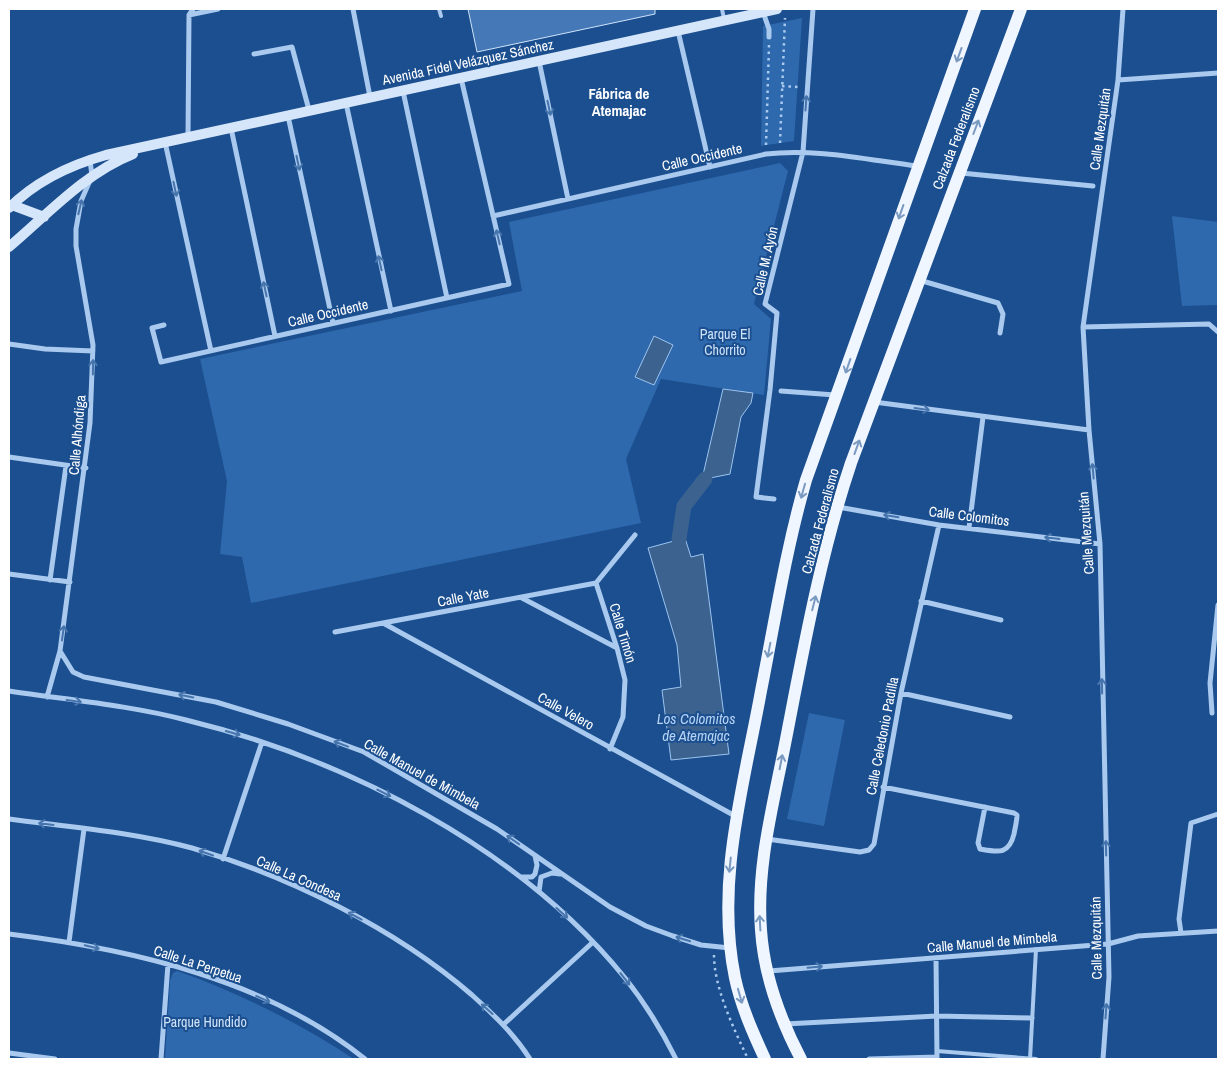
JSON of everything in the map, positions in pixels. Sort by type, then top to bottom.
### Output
[{"type":"main road","name":"Avenida Fidel Velázquez Sánchez","points":[[10,207],[46,179],[74,165],[90,160],[777,9]]},
{"type":"main road","name":"Calzada Federalismo","points":[[765,1059],[740,997],[730,948],[728,895],[732,843],[788,547],[806,480],[975,9]]},
{"type":"main road","name":"Calzada Federalismo","points":[[801,1059],[772,994],[763,948],[760,908],[761,878],[766,839],[810,618],[836,507],[958,173],[1021,9]]},
{"type":"main road","name":"Avenida Fidel Velázquez Sánchez","points":[[9,247],[92,176],[115,161],[165,142]]},
{"type":"main road","points":[[10,207],[44,217]]},
{"type":"street","points":[[188,137],[189,15],[193,9]]},
{"type":"street","points":[[189,15],[218,9]]},
{"type":"street","points":[[353,9],[371,98]]},
{"type":"street","name":"Calle M. Ayón","points":[[774,500],[756,496],[770,390],[777,314],[765,304],[803,152],[812,9]]},
{"type":"street","name":"Calle Mezquitán","points":[[1103,1059],[1109,977],[1100,544],[1089,430],[1083,327],[1118,80],[1123,9]]},
{"type":"street","points":[[763,12],[769,29],[769,37]]},
{"type":"street","points":[[678,31],[710,167]]},
{"type":"street","points":[[254,54],[292,47],[309,111]]},
{"type":"street","points":[[540,61],[568,199]]},
{"type":"street","points":[[1118,80],[1218,72]]},
{"type":"street","points":[[461,78],[493,216]]},
{"type":"street","points":[[402,91],[447,298]]},
{"type":"street","points":[[346,103],[391,311]]},
{"type":"street","points":[[288,116],[333,323]]},
{"type":"street","points":[[231,128],[275,336]]},
{"type":"street","points":[[165,142],[211,351]]},
{"type":"street","name":"Calle Occidente","points":[[164,325],[152,328],[161,362],[509,284],[493,216],[766,154],[803,152],[918,166]]},
{"type":"street","points":[[90,160],[92,176]]},
{"type":"street","points":[[958,173],[1093,186]]},
{"type":"street","name":"Calle Alhóndiga","points":[[47,697],[60,651],[86,468],[90,423],[93,351],[76,246],[76,229],[80,201],[92,176]]},
{"type":"street","points":[[919,280],[998,303],[1003,314],[1000,333]]},
{"type":"street","points":[[1083,327],[1209,324],[1218,332]]},
{"type":"street","points":[[9,344],[45,349],[93,351]]},
{"type":"street","points":[[781,391],[837,396]]},
{"type":"street","points":[[874,402],[1089,430]]},
{"type":"street","points":[[969,528],[983,417]]},
{"type":"street","points":[[9,457],[86,468]]},
{"type":"street","name":"Calle Alhóndiga","points":[[50,580],[66,466]]},
{"type":"street","name":"Calle Colomitos","points":[[836,507],[939,525],[1100,544]]},
{"type":"street","name":"Calle Celedonio Padilla","points":[[766,839],[860,852],[869,850],[874,844],[901,693],[939,525]]},
{"type":"street","points":[[596,583],[635,535]]},
{"type":"street","points":[[9,574],[70,582]]},
{"type":"street","name":"Calle Yate","points":[[335,632],[596,583]]},
{"type":"street","name":"Calle Timón","points":[[596,583],[626,680],[623,717],[610,748]]},
{"type":"street","points":[[522,598],[617,648]]},
{"type":"street","points":[[921,601],[1001,620]]},
{"type":"street","points":[[1212,713],[1210,683],[1218,605]]},
{"type":"street","name":"Calle Velero","points":[[383,623],[738,817]]},
{"type":"street","name":"Calle Manuel de Mimbela","points":[[60,651],[73,672],[84,677],[216,702],[288,724],[364,752],[496,829],[610,907],[646,926],[701,944],[730,948]]},
{"type":"street","points":[[9,691],[138,710],[176,718],[262,742],[334,769],[384,793],[480,847],[539,892],[593,942],[626,979],[666,1040],[676,1059]]},
{"type":"street","points":[[901,693],[1010,717]]},
{"type":"street","points":[[223,859],[262,742]]},
{"type":"street","points":[[883,787],[985,807],[1017,814],[1011,844],[1004,850],[997,852],[978,847],[985,807]]},
{"type":"street","points":[[1181,933],[1179,919],[1191,823],[1218,814]]},
{"type":"street","name":"Calle La Condesa","points":[[9,819],[146,838],[192,848],[288,883],[358,917],[406,945],[452,978],[504,1024],[530,1059]]},
{"type":"street","points":[[69,942],[84,829]]},
{"type":"street","points":[[519,876],[527,877],[535,874],[537,865],[535,856]]},
{"type":"street","points":[[539,892],[541,877],[552,873],[560,874]]},
{"type":"street","name":"Calle Manuel de Mimbela","points":[[767,971],[1108,944],[1138,936],[1218,931]]},
{"type":"street","name":"Calle La Perpetua","points":[[9,934],[69,942],[168,964],[221,980],[279,1006],[316,1026],[365,1059]]},
{"type":"street","points":[[504,1024],[593,942]]},
{"type":"street","points":[[870,1059],[937,1058],[936,958]]},
{"type":"street","points":[[161,1059],[168,964]]},
{"type":"street","points":[[784,1024],[937,1016],[1032,1018]]},
{"type":"street","points":[[9,1053],[55,1059]]},
{"type":"lane","points":[[439,9],[441,16]]},
{"type":"lane","points":[[722,9],[724,20]]},
{"type":"lane","points":[[1030,1059],[1036,949]]},
{"type":"lane","points":[[937,1050],[1036,1059]]},
{"type":"path","points":[[780,152],[785,17]]},
{"type":"path","points":[[766,154],[769,37]]},
{"type":"path","points":[[782,86],[807,87]]},
{"type":"green space","points":[[802,18],[794,141],[761,146],[763,26]]},
{"type":"green space","name":"Parque El Chorrito","points":[[780,163],[788,171],[754,304],[771,319],[764,395],[661,379],[626,459],[641,523],[251,603],[242,557],[220,554],[227,481],[200,359],[522,291],[509,222]]},
{"type":"green space","points":[[1172,216],[1218,222],[1218,305],[1182,306]]},
{"type":"green space","points":[[809,713],[845,720],[824,826],[787,819]]},
{"type":"green space","name":"Parque Hundido","points":[[177,971],[246,999],[312,1033],[354,1059],[165,1059],[170,981],[173,973]]},
{"type":"water","points":[[654,336],[673,345],[654,385],[635,377]]},
{"type":"water","points":[[723,389],[753,393],[751,403],[741,417],[730,474],[702,479]]},
{"type":"water","name":"Los Colomitos de Atemajac","points":[[685,538],[691,557],[703,554],[729,754],[671,760],[662,690],[681,687],[677,645],[648,548]]},
{"type":"building","points":[[468,9],[655,9],[655,14],[477,52]]},
{"type":"waterway","points":[[679,539],[684,506],[705,479]]},
{"type":"district","name":"Fábrica de Atemajac","points":[[619,102]]}]
